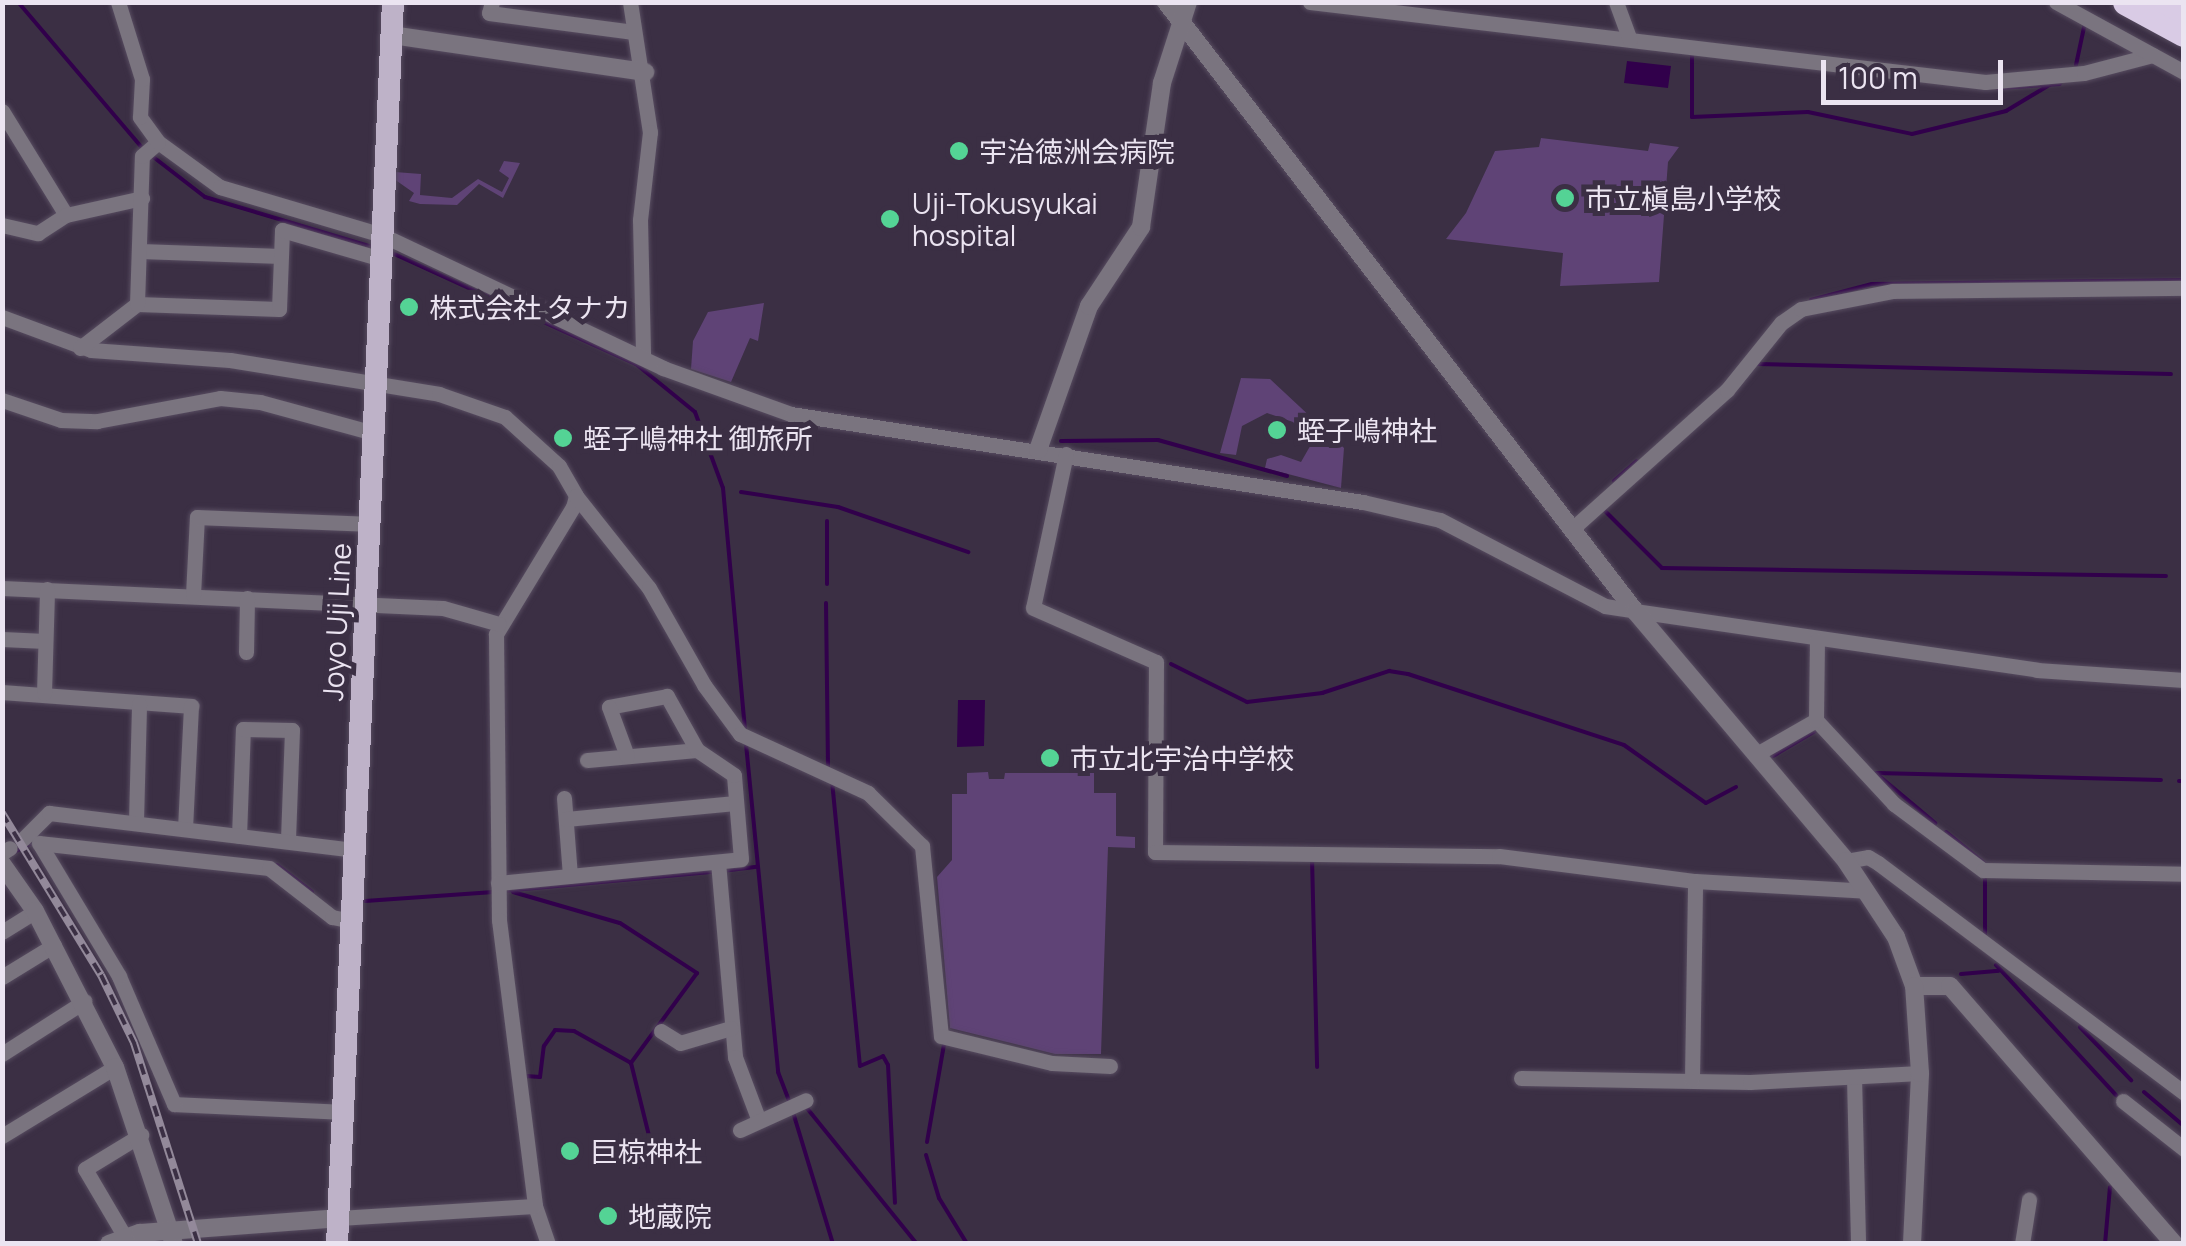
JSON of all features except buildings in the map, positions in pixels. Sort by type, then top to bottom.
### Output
[{"type":"highway","points":[[2127,2],[2184,33]]},
{"type":"highway","points":[[2169,2],[2184,10]]},
{"type":"main road","name":"Joyo Uji Line","points":[[337,1244],[392,2]]},
{"type":"street","points":[[118,2],[142,80],[140,117],[156,143],[220,188],[382,248],[643,354],[663,368],[791,414],[1363,502],[1440,520],[1500,546],[1605,606],[1635,612],[2036,670],[2184,680]]},
{"type":"street","points":[[492,2],[490,13],[634,32]]},
{"type":"street","points":[[630,2],[645,72],[650,132],[640,220],[643,354]]},
{"type":"street","points":[[1166,2],[1635,612],[1846,861],[1896,937],[1914,986],[1920,1073],[1912,1244]]},
{"type":"street","points":[[1038,450],[1088,306],[1141,227],[1162,83],[1188,2]]},
{"type":"street","points":[[1310,2],[1985,82],[2084,72],[2152,56]]},
{"type":"street","points":[[1463,2],[1469,21]]},
{"type":"street","points":[[1616,2],[1630,40]]},
{"type":"street","points":[[2056,2],[2184,72]]},
{"type":"street","points":[[391,34],[645,72]]},
{"type":"street","points":[[2,111],[8,133],[66,216]]},
{"type":"street","points":[[137,304],[142,156],[156,143]]},
{"type":"street","points":[[2,225],[38,232],[66,216],[142,198]]},
{"type":"street","points":[[80,348],[137,304],[278,309],[282,230],[382,248]]},
{"type":"street","points":[[140,251],[281,256]]},
{"type":"street","points":[[1572,529],[1700,416],[1801,309],[1892,291],[2184,288]]},
{"type":"street","points":[[2,317],[80,348],[230,360],[376,383],[439,394],[505,417],[553,458],[576,496],[649,588],[704,685],[746,737],[868,793],[922,846],[941,1036],[1052,1063],[1110,1066]]},
{"type":"street","points":[[2,400],[61,420],[97,421],[220,398],[260,402],[374,433]]},
{"type":"street","points":[[1066,454],[1033,608],[1156,662],[1155,852],[1499,856],[1694,881],[1866,891]]},
{"type":"street","points":[[548,1244],[534,1206],[498,888],[499,624],[576,496]]},
{"type":"street","points":[[193,595],[197,517],[370,524]]},
{"type":"street","points":[[2,588],[443,608],[499,624]]},
{"type":"street","points":[[44,693],[47,590]]},
{"type":"street","points":[[246,598],[246,652]]},
{"type":"street","points":[[2,639],[45,640]]},
{"type":"street","points":[[1817,640],[1816,720],[1894,804],[1982,870],[2184,874]]},
{"type":"street","points":[[2,692],[191,706],[185,828]]},
{"type":"street","points":[[498,888],[570,876],[741,859],[734,775],[697,750],[667,696],[616,700],[609,707],[627,756]]},
{"type":"street","points":[[136,821],[139,704]]},
{"type":"street","points":[[1754,755],[1816,720]]},
{"type":"street","points":[[238,836],[243,729],[292,730],[288,841]]},
{"type":"street","points":[[587,760],[697,750]]},
{"type":"street","points":[[564,798],[570,876]]},
{"type":"street","points":[[566,819],[735,803]]},
{"type":"street","points":[[172,1237],[141,1135],[115,1067],[85,1001],[35,911],[10,851],[49,812],[356,850]]},
{"type":"street","points":[[343,1112],[174,1104],[119,976],[38,843],[269,868],[332,917],[352,921]]},
{"type":"street","points":[[1846,861],[1868,857],[1878,863],[2184,1093]]},
{"type":"street","points":[[718,862],[734,1057],[759,1122]]},
{"type":"street","points":[[1692,1079],[1694,881]]},
{"type":"street","points":[[2,932],[35,911]]},
{"type":"street","points":[[2,977],[54,945]]},
{"type":"street","points":[[1914,986],[1950,986],[2174,1244]]},
{"type":"street","points":[[2,1054],[85,1001]]},
{"type":"street","points":[[661,1031],[680,1043],[731,1028]]},
{"type":"street","points":[[2,1136],[115,1067]]},
{"type":"street","points":[[1521,1078],[1854,1078],[1920,1073]]},
{"type":"street","points":[[1854,1078],[1858,1244]]},
{"type":"street","points":[[740,1130],[806,1100]]},
{"type":"street","points":[[2123,1101],[2184,1150]]},
{"type":"street","points":[[141,1135],[86,1169],[117,1240],[338,1218],[534,1206]]},
{"type":"street","points":[[2022,1244],[2029,1200]]},
{"type":"shaded area","points":[[1627,61],[1671,66],[1668,88],[1624,83]]},
{"type":"shaded area","points":[[1541,138],[1648,151],[1650,143],[1679,147],[1668,162],[1659,282],[1560,286],[1563,253],[1446,239],[1466,213],[1495,151],[1539,147]]},
{"type":"shaded area","points":[[504,161],[520,163],[503,198],[479,184],[457,205],[420,204],[409,201],[414,193],[394,179],[395,172],[421,174],[420,195],[452,198],[478,179],[502,192],[509,178],[499,171]]},
{"type":"shaded area","points":[[764,303],[758,341],[750,338],[731,382],[691,369],[693,341],[708,312]]},
{"type":"shaded area","points":[[1241,378],[1270,379],[1344,448],[1341,488],[1265,468],[1267,459],[1281,455],[1301,462],[1313,441],[1293,422],[1267,413],[1242,426],[1236,455],[1220,453]]},
{"type":"shaded area","points":[[958,700],[985,700],[984,746],[957,747]]},
{"type":"shaded area","points":[[988,772],[989,779],[1004,779],[1005,773],[1094,773],[1094,793],[1116,793],[1116,836],[1135,837],[1135,848],[1108,847],[1101,1054],[1055,1054],[950,1028],[937,877],[952,860],[952,794],[967,794],[967,773]]},
{"type":"waterway","points":[[18,2],[144,150]]},
{"type":"waterway","points":[[2076,65],[2084,26]]},
{"type":"waterway","points":[[1692,54],[1692,117],[1808,112],[1912,134],[2006,111],[2051,84]]},
{"type":"waterway","points":[[1998,88],[2060,84]]},
{"type":"waterway","points":[[152,156],[205,197],[376,248]]},
{"type":"waterway","points":[[390,252],[636,364],[695,412],[723,488],[745,729]]},
{"type":"waterway","points":[[1811,300],[1872,284],[2184,280]]},
{"type":"waterway","points":[[1757,364],[2171,374]]},
{"type":"waterway","points":[[1061,441],[1158,440],[1287,476]]},
{"type":"waterway","points":[[1614,481],[1637,461]]},
{"type":"waterway","points":[[741,492],[838,507],[968,552]]},
{"type":"waterway","points":[[1604,510],[1662,568],[2166,576]]},
{"type":"waterway","points":[[827,521],[827,584]]},
{"type":"waterway","points":[[826,603],[828,767]]},
{"type":"waterway","points":[[1171,664],[1247,702],[1322,693],[1389,671],[1408,674],[1624,745],[1706,803],[1736,787]]},
{"type":"waterway","points":[[1773,756],[1815,731]]},
{"type":"waterway","points":[[746,744],[778,1072],[789,1100]]},
{"type":"waterway","points":[[1876,773],[2161,780]]},
{"type":"waterway","points":[[1878,775],[1935,823]]},
{"type":"waterway","points":[[832,781],[860,1066],[883,1056],[888,1065],[895,1203]]},
{"type":"waterway","points":[[2179,781],[2184,781]]},
{"type":"waterway","points":[[1946,832],[1984,863]]},
{"type":"waterway","points":[[7,856],[35,841]]},
{"type":"waterway","points":[[1312,858],[1317,1067]]},
{"type":"waterway","points":[[277,865],[312,892]]},
{"type":"waterway","points":[[722,871],[757,867]]},
{"type":"waterway","points":[[503,891],[713,872]]},
{"type":"waterway","points":[[1985,876],[1985,934]]},
{"type":"waterway","points":[[365,901],[494,892]]},
{"type":"waterway","points":[[513,892],[620,923],[697,973],[631,1063]]},
{"type":"waterway","points":[[1996,965],[2116,1095]]},
{"type":"waterway","points":[[1961,974],[1999,971]]},
{"type":"waterway","points":[[2080,1027],[2131,1080]]},
{"type":"waterway","points":[[526,1076],[540,1077],[544,1046],[555,1030],[574,1031],[631,1063],[655,1160],[639,1166]]},
{"type":"waterway","points":[[927,1142],[944,1045]]},
{"type":"waterway","points":[[2144,1092],[2184,1126]]},
{"type":"waterway","points":[[806,1107],[917,1244]]},
{"type":"waterway","points":[[792,1109],[833,1244]]},
{"type":"waterway","points":[[926,1155],[939,1198],[966,1242]]},
{"type":"waterway","points":[[2105,1244],[2110,1187]]},
{"type":"railway","points":[[2,813],[101,975],[134,1043],[198,1244]]},
{"type":"place","name":"宇治徳洲会病院","points":[[959,151]]},
{"type":"place","name":"市立槇島小学校","points":[[1565,198]]},
{"type":"place","name":"Uji-Tokusyukai hospital","points":[[890,219]]},
{"type":"place","name":"株式会社 タナカ","points":[[409,307]]},
{"type":"place","name":"蛭子嶋神社","points":[[1277,430]]},
{"type":"place","name":"蛭子嶋神社 御旅所","points":[[563,438]]},
{"type":"place","name":"市立北宇治中学校","points":[[1050,758]]},
{"type":"place","name":"巨椋神社","points":[[570,1151]]},
{"type":"place","name":"地蔵院","points":[[608,1216]]}]
